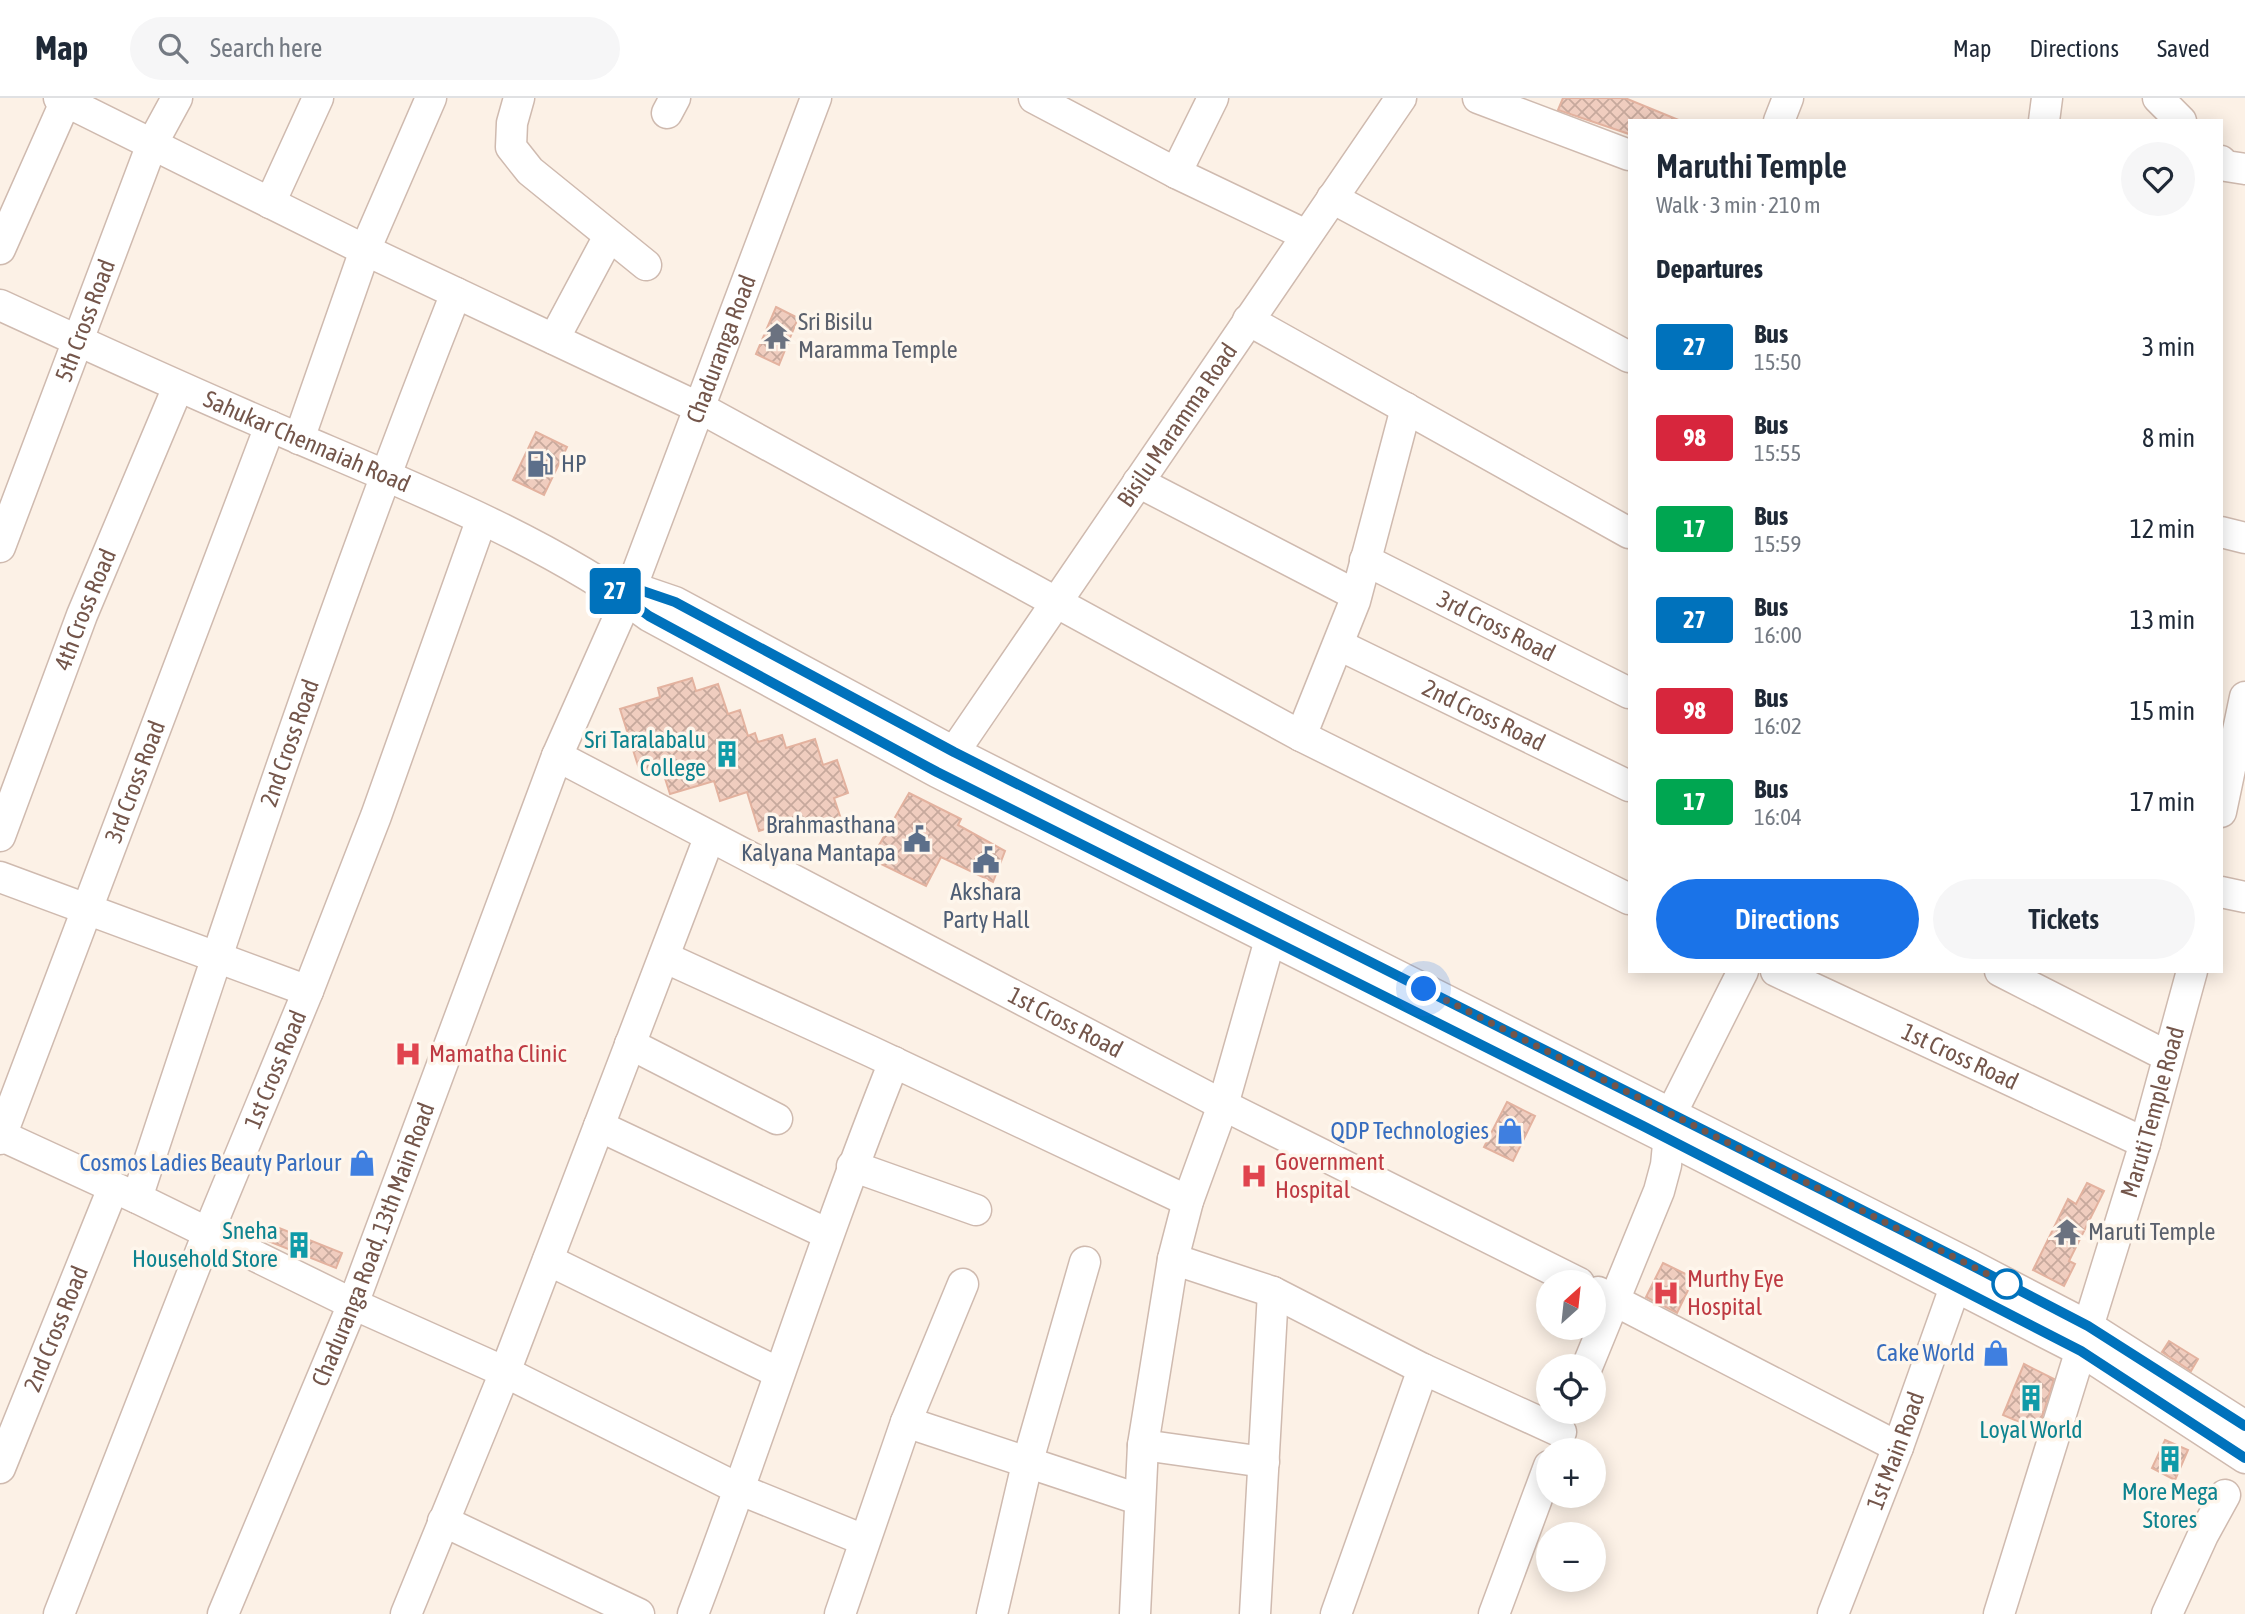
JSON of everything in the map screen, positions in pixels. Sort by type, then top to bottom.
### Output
[{"type":"street","name":"5th Cross Road","points":[[0,547],[152,144],[177,98]]},
{"type":"street","points":[[270,203],[318,98]]},
{"type":"street","points":[[299,439],[365,250],[431,98]]},
{"type":"street","points":[[519,98],[512,123],[511,147],[530,171],[646,265]]},
{"type":"street","name":"Chaduranga Road","points":[[622,591],[702,409],[816,98]]},
{"type":"street","points":[[1034,98],[1176,173],[1307,235]]},
{"type":"street","points":[[1176,173],[1213,98]]},
{"type":"street","name":"Bisilu Maramma Road","points":[[954,752],[1401,98]]},
{"type":"street","points":[[1478,98],[1628,155]]},
{"type":"street","points":[[1780,119],[1788,98]]},
{"type":"street","points":[[2044,119],[2047,98]]},
{"type":"street","points":[[2158,98],[2179,119]]},
{"type":"street","points":[[0,249],[64,99],[365,250],[702,409],[1301,736],[1628,899]]},
{"type":"street","points":[[1332,198],[1628,356]]},
{"type":"street","points":[[554,339],[609,236]]},
{"type":"street","name":"2nd Cross Road","points":[[0,1468],[125,1193],[215,959],[384,474],[456,293]]},
{"type":"street","name":"Sahukar Chennaiah Road","points":[[0,305],[178,387],[384,474],[622,591],[675,602],[1274,927],[2085,1339],[2243,1446]]},
{"type":"street","points":[[1248,320],[1628,532]]},
{"type":"street","name":"4th Cross Road","points":[[0,836],[82,615],[178,387]]},
{"type":"street","points":[[1301,736],[1356,596],[1406,408]]},
{"type":"street","name":"3rd Cross Road","points":[[0,1137],[270,426]]},
{"type":"street","points":[[1138,482],[1356,596]]},
{"type":"street","name":"1st Cross Road","points":[[59,1614],[208,1233],[308,992],[376,816],[481,521]]},
{"type":"street","points":[[2223,532],[2245,538]]},
{"type":"street","name":"3rd Cross Road","points":[[1365,560],[1628,692]]},
{"type":"street","name":"Sahukar Chennaiah Road","points":[[622,591],[649,616],[937,772],[1274,927]]},
{"type":"street","name":"Chaduranga Road, 13th Main Road","points":[[223,1614],[353,1304],[556,756],[622,591]]},
{"type":"street","name":"2nd Cross Road","points":[[1339,645],[1628,786]]},
{"type":"street","points":[[2223,802],[2245,697]]},
{"type":"street","name":"1st Cross Road","points":[[556,756],[1223,1105],[1553,1270]]},
{"type":"street","points":[[407,1614],[505,1372],[709,838]]},
{"type":"street","points":[[0,877],[308,992]]},
{"type":"street","points":[[2223,892],[2245,897]]},
{"type":"street","points":[[1135,1614],[1143,1445],[1173,1259],[1188,1201],[1223,1105],[1274,927]]},
{"type":"street","points":[[664,957],[1188,1201]]},
{"type":"street","points":[[1606,1291],[1659,1191],[1669,1126],[1742,973]]},
{"type":"street","name":"1st Cross Road","points":[[1780,973],[2145,1143]]},
{"type":"street","points":[[2004,973],[2167,1056]]},
{"type":"street","name":"Maruti Temple Road","points":[[1999,1614],[2145,1143],[2191,973]]},
{"type":"street","points":[[630,1044],[777,1119]]},
{"type":"street","points":[[693,1614],[741,1490],[852,1166],[894,1062]]},
{"type":"street","points":[[599,1126],[828,1234]]},
{"type":"street","name":"Sahukar Chennaiah Road","points":[[1669,1126],[1955,1287],[2085,1339]]},
{"type":"street","points":[[0,1137],[125,1193],[353,1304],[505,1372],[741,1490],[864,1540]]},
{"type":"street","points":[[852,1166],[976,1210]]},
{"type":"street","points":[[1173,1259],[1273,1292],[1423,1369],[1561,1432]]},
{"type":"street","points":[[548,1260],[779,1373]]},
{"type":"street","points":[[992,1614],[1027,1464],[1085,1262]]},
{"type":"street","points":[[841,1614],[906,1422],[963,1284]]},
{"type":"street","name":"1st Main Road","points":[[1833,1614],[1898,1447],[1955,1287]]},
{"type":"street","points":[[1255,1614],[1273,1292]]},
{"type":"street","points":[[1606,1296],[1898,1447]]},
{"type":"street","points":[[1336,1614],[1423,1369]]},
{"type":"street","points":[[906,1422],[1139,1499]]},
{"type":"street","points":[[1143,1445],[1264,1462]]},
{"type":"street","points":[[2167,1614],[2203,1535],[2235,1504],[2243,1446]]},
{"type":"street","points":[[1494,1614],[1536,1501]]},
{"type":"street","points":[[443,1521],[639,1614]]},
{"type":"building","points":[[1563,98],[1625,98],[1676,119],[1628,119],[1628,134],[1558,110]]},
{"type":"building","name":"Sri Bisilu Maramma Temple","points":[[776,307],[798,318],[779,365],[756,354]]},
{"type":"building","name":"HP","points":[[536,432],[567,447],[544,495],[513,480]]},
{"type":"building","name":"Sri Taralabalu College","points":[[692,678],[696,691],[718,684],[728,714],[740,710],[748,736],[755,733],[758,742],[782,735],[786,748],[815,739],[823,765],[837,760],[848,793],[834,798],[841,819],[788,835],[784,823],[759,831],[747,792],[720,801],[714,781],[670,794],[662,769],[641,775],[620,709],[660,697],[658,688]]},
{"type":"building","name":"Brahmasthana Kalyana Mantapa","points":[[909,793],[961,819],[958,825],[1005,851],[993,882],[941,857],[926,886],[871,859]]},
{"type":"building","name":"QDP Technologies","points":[[1507,1102],[1535,1116],[1513,1161],[1484,1147]]},
{"type":"building","name":"Maruti Temple","points":[[2087,1183],[2104,1191],[2069,1261],[2075,1264],[2064,1286],[2033,1270],[2068,1199],[2076,1204]]},
{"type":"building","name":"Sneha Household Store","points":[[274,1226],[342,1253],[336,1268],[268,1241]]},
{"type":"building","points":[[1663,1263],[1694,1278],[1677,1313],[1646,1297]]},
{"type":"building","points":[[2169,1341],[2198,1359],[2191,1371],[2162,1352]]},
{"type":"building","name":"Loyal World","points":[[2024,1364],[2054,1379],[2038,1430],[2003,1415]]},
{"type":"building","name":"More Mega Stores","points":[[2165,1440],[2188,1450],[2175,1480],[2152,1468]]},
{"type":"bus line","name":"27","points":[[2245,1426],[2088,1326],[1969,1264],[954,752],[675,602],[631,587],[610,587],[649,616],[937,772],[1643,1126],[2081,1351],[2245,1458]]},
{"type":"place","name":"Sri Bisilu Maramma Temple","points":[[777,336]]},
{"type":"place","name":"HP","points":[[540,464]]},
{"type":"place","name":"Sri Taralabalu College","points":[[727,754]]},
{"type":"place","name":"Brahmasthana Kalyana Mantapa","points":[[917,839]]},
{"type":"place","name":"Akshara Party Hall","points":[[986,860]]},
{"type":"place","name":"Mamatha Clinic","points":[[408,1054]]},
{"type":"place","name":"QDP Technologies","points":[[1510,1131]]},
{"type":"place","name":"Cosmos Ladies Beauty Parlour","points":[[362,1163]]},
{"type":"place","name":"Government Hospital","points":[[1254,1176]]},
{"type":"place","name":"Maruti Temple","points":[[2067,1232]]},
{"type":"place","name":"Sneha Household Store","points":[[299,1245]]},
{"type":"place","name":"Murthy Eye Hospital","points":[[1666,1293]]},
{"type":"place","name":"Cake World","points":[[1996,1353]]},
{"type":"place","name":"Loyal World","points":[[2031,1398]]},
{"type":"place","name":"More Mega Stores","points":[[2170,1459]]},
{"type":"route","points":[[1424,989],[2017,1289],[2007,1284]]}]
